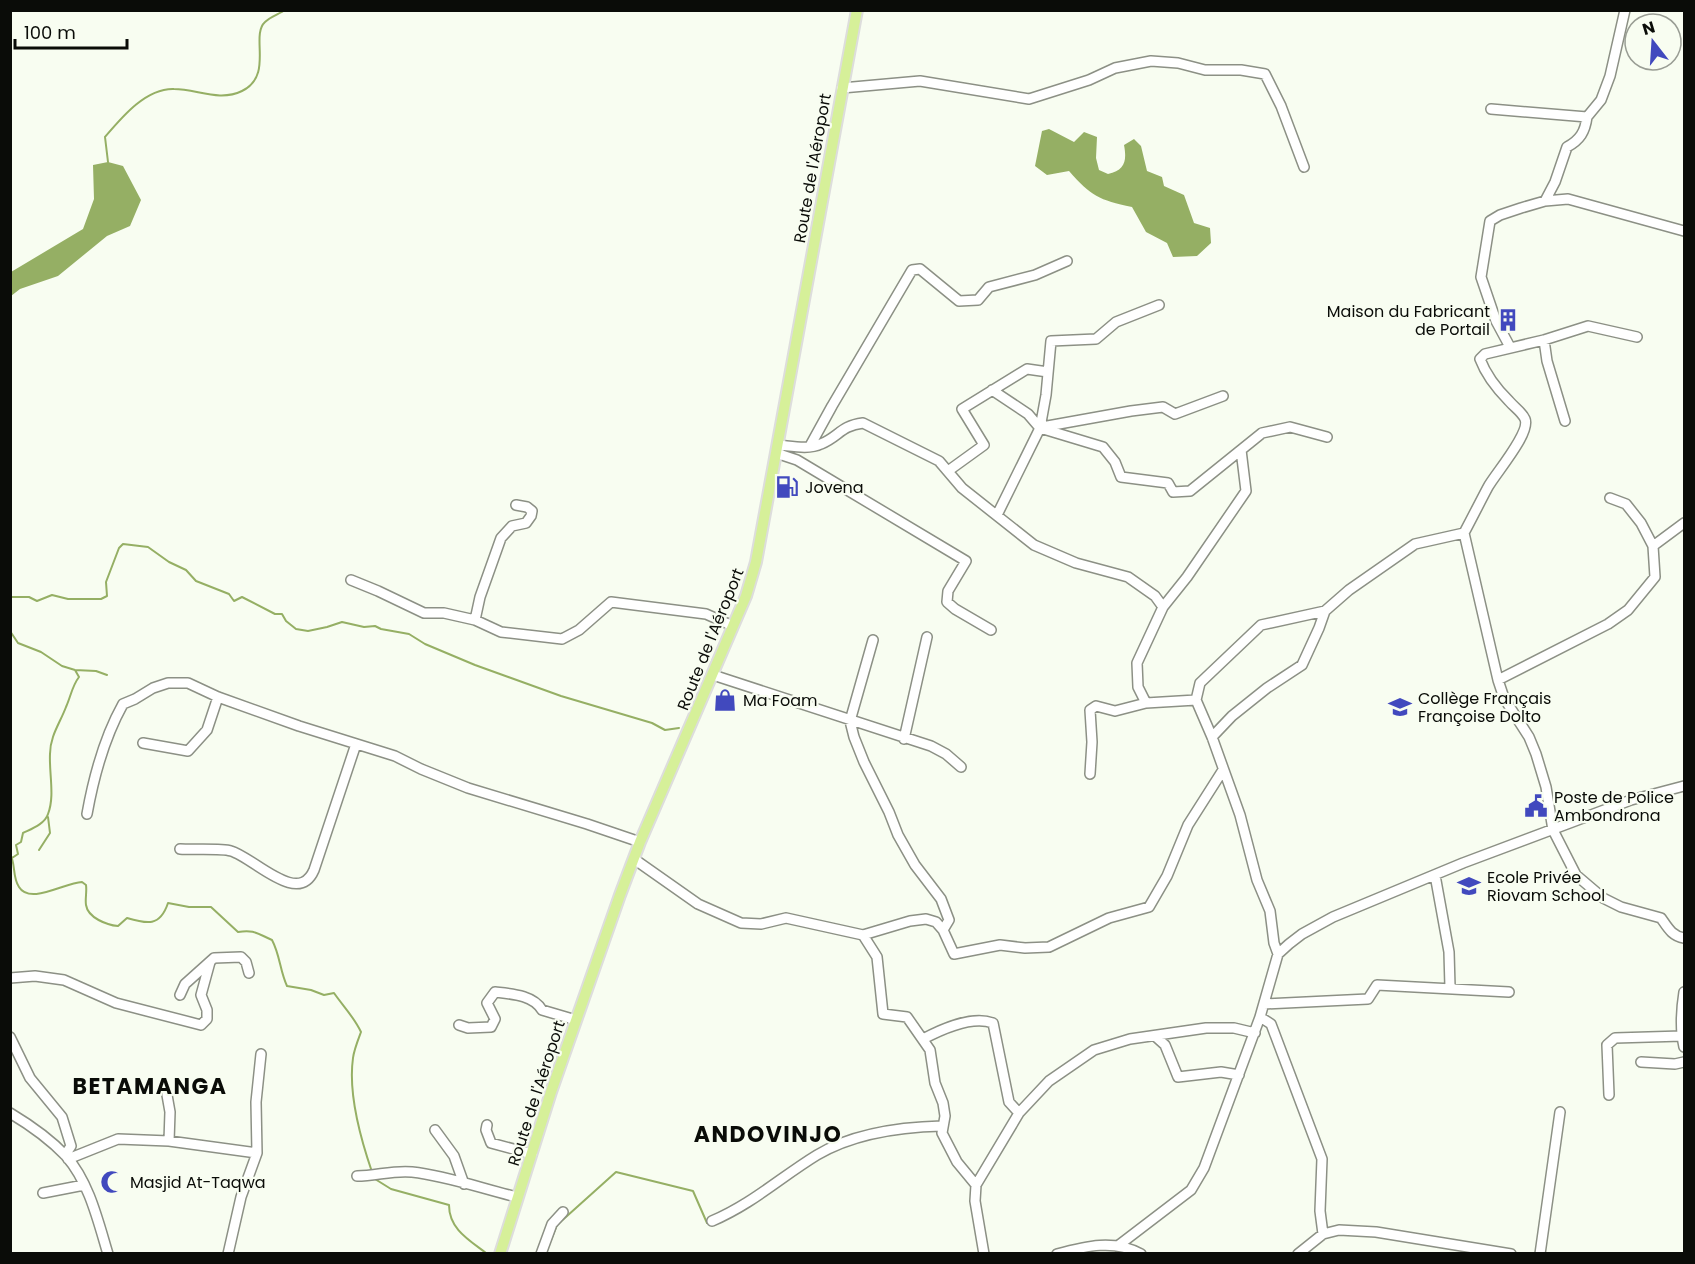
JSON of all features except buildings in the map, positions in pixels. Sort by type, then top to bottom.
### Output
[{"type":"main road","name":"Route de l'Aéroport","points":[[500,1253],[576,1020],[640,842],[746,596],[756,562],[857,10]]},
{"type":"street","points":[[1545,201],[1555,182],[1567,147],[1576,142],[1586,130],[1587,117],[1601,100],[1610,76],[1625,10]]},
{"type":"street","points":[[842,88],[920,81],[1029,99],[1089,80],[1115,68],[1151,61],[1178,63],[1205,70],[1240,70],[1265,74],[1281,106],[1304,167]]},
{"type":"street","points":[[1491,109],[1587,117]]},
{"type":"street","points":[[1510,347],[1496,321],[1481,277],[1490,221],[1500,215],[1545,201],[1568,199],[1684,231]]},
{"type":"street","points":[[810,446],[912,270],[920,269],[958,301],[978,300],[988,287],[1035,275],[1067,261]]},
{"type":"street","points":[[997,515],[1040,428],[1051,341],[1096,339],[1116,322],[1159,305]]},
{"type":"street","points":[[1637,337],[1588,326],[1544,340],[1485,354],[1480,359],[1484,371],[1526,422],[1525,429],[1489,485],[1464,533],[1498,680],[1504,698],[1529,737],[1536,754],[1546,787],[1553,830],[1576,875],[1602,898],[1622,907],[1662,918],[1670,931],[1684,938]]},
{"type":"street","points":[[1544,340],[1547,361],[1565,421]]},
{"type":"street","points":[[948,471],[984,445],[962,409],[1027,369],[1048,372]]},
{"type":"street","points":[[992,390],[1028,414],[1040,428],[1103,447],[1115,462],[1121,477],[1168,483],[1173,492],[1190,491],[1262,433],[1290,427],[1328,436]]},
{"type":"street","points":[[1040,428],[1163,407],[1175,414],[1223,396]]},
{"type":"street","points":[[777,449],[821,445],[850,425],[863,423],[939,460],[962,488],[1034,545],[1076,563],[1128,577],[1155,596],[1163,608]]},
{"type":"street","points":[[777,449],[966,561],[948,591],[947,602],[991,630]]},
{"type":"street","points":[[1146,704],[1138,687],[1137,663],[1163,608],[1246,491],[1241,450]]},
{"type":"street","points":[[1498,680],[1608,624],[1628,610],[1655,577],[1653,546],[1641,523],[1626,504],[1610,498]]},
{"type":"street","points":[[476,621],[480,597],[501,538],[512,526],[526,523],[531,516],[532,511],[527,507],[516,505]]},
{"type":"street","points":[[1653,546],[1684,523]]},
{"type":"street","points":[[1212,737],[1232,716],[1267,688],[1302,665],[1325,612],[1349,590],[1415,544],[1464,533]]},
{"type":"street","points":[[351,580],[424,613],[444,614],[476,621],[501,632],[562,639],[579,630],[611,602],[706,614],[733,626]]},
{"type":"street","points":[[1278,954],[1269,911],[1257,880],[1240,815],[1196,700],[1200,683],[1261,624],[1325,612]]},
{"type":"street","points":[[904,739],[927,637]]},
{"type":"street","points":[[873,640],[850,721],[864,762],[898,835],[915,865],[941,899],[949,920],[943,930]]},
{"type":"street","points":[[713,675],[931,746],[946,754],[961,767]]},
{"type":"street","points":[[87,814],[98,765],[111,727],[123,704],[153,688],[168,684],[188,683],[218,697],[395,756],[468,788],[640,842]]},
{"type":"street","points":[[143,743],[188,751],[207,730],[218,697]]},
{"type":"street","points":[[1090,774],[1092,741],[1090,710],[1096,706],[1115,711],[1146,704],[1196,700]]},
{"type":"street","points":[[180,849],[232,851],[272,875],[297,884],[304,883],[310,879],[314,870],[356,744]]},
{"type":"street","points":[[634,859],[698,904],[741,923],[760,924],[786,918],[863,935],[910,921],[926,919],[936,922],[943,930],[954,954],[1000,945],[1025,948],[1049,947],[1109,918],[1149,907],[1167,876],[1188,825],[1223,770]]},
{"type":"street","points":[[1119,1245],[1191,1190],[1204,1168],[1255,1033],[1278,954],[1302,934],[1333,917],[1435,875],[1631,800],[1684,786]]},
{"type":"street","points":[[1435,875],[1449,952],[1450,987]]},
{"type":"street","points":[[863,935],[877,957],[882,1014],[907,1017],[930,1050],[945,1116],[942,1133],[957,1162],[976,1185]]},
{"type":"street","points":[[180,995],[185,984],[214,958],[241,957],[246,962],[249,973]]},
{"type":"street","points":[[10,978],[35,976],[64,980],[116,1003],[201,1025],[207,1019],[207,1010],[201,995],[210,962]]},
{"type":"street","points":[[1264,1004],[1368,999],[1377,985],[1450,987],[1509,992]]},
{"type":"street","points":[[459,1025],[468,1028],[491,1027],[495,1019],[487,1003],[495,992],[513,994],[536,1001],[542,1010],[576,1020]]},
{"type":"street","points":[[1684,992],[1681,1007],[1684,1047]]},
{"type":"street","points":[[1260,1017],[1271,1024],[1322,1159],[1320,1211],[1323,1234]]},
{"type":"street","points":[[923,1039],[940,1030],[963,1023],[986,1020],[993,1023],[1009,1102],[1019,1113]]},
{"type":"street","points":[[984,1254],[975,1202],[976,1185],[1019,1113],[1049,1081],[1094,1050],[1130,1039],[1206,1028],[1234,1028],[1255,1033]]},
{"type":"street","points":[[1155,1036],[1165,1045],[1178,1077],[1221,1072],[1239,1075]]},
{"type":"street","points":[[1609,1095],[1607,1045],[1615,1038],[1682,1036]]},
{"type":"street","points":[[10,1037],[30,1078],[62,1117],[71,1146],[66,1157]]},
{"type":"street","points":[[228,1254],[241,1197],[257,1153],[256,1102],[261,1054]]},
{"type":"street","points":[[1641,1062],[1675,1064],[1684,1062]]},
{"type":"street","points":[[167,1095],[170,1112],[170,1141]]},
{"type":"street","points":[[1540,1254],[1560,1112]]},
{"type":"street","points":[[10,1113],[32,1127],[66,1157],[84,1185],[96,1212],[108,1254]]},
{"type":"street","points":[[488,1125],[486,1130],[491,1143],[532,1154]]},
{"type":"street","points":[[712,1221],[756,1199],[818,1155],[841,1144],[869,1134],[922,1126],[942,1126]]},
{"type":"street","points":[[435,1130],[454,1156],[464,1184]]},
{"type":"street","points":[[66,1157],[113,1140],[170,1141],[257,1153]]},
{"type":"street","points":[[357,1176],[389,1171],[411,1172],[517,1197]]},
{"type":"street","points":[[43,1193],[84,1185]]},
{"type":"street","points":[[541,1254],[548,1233],[563,1212]]},
{"type":"street","points":[[1298,1254],[1323,1234],[1339,1230],[1376,1232],[1511,1254]]},
{"type":"street","points":[[1057,1254],[1087,1246],[1119,1245],[1142,1254]]},
{"type":"shaded area","points":[[1049,129],[1074,142],[1084,132],[1097,137],[1096,158],[1099,170],[1108,174],[1121,167],[1125,160],[1124,145],[1134,139],[1141,146],[1147,171],[1162,177],[1164,186],[1184,195],[1194,223],[1210,228],[1211,243],[1197,256],[1173,257],[1167,243],[1146,232],[1132,207],[1096,196],[1069,171],[1047,175],[1035,166],[1042,131]]},
{"type":"shaded area","points":[[108,162],[123,166],[141,200],[130,226],[107,236],[58,276],[20,289],[11,296],[11,272],[83,229],[94,199],[93,165]]},
{"type":"waterway","points":[[108,162],[105,137],[144,98],[154,93],[174,89],[216,95],[233,94],[252,84],[259,66],[261,28],[267,20],[285,10]]},
{"type":"waterway","points":[[10,597],[29,597],[37,601],[52,595],[68,599],[101,599],[107,596],[106,582],[119,548],[123,544],[148,547],[169,562],[186,570],[196,581],[229,594],[234,601],[242,597],[275,614],[282,614],[286,621],[296,629],[308,631],[342,622],[364,627],[375,626],[409,634],[425,644],[475,665],[561,696],[652,723],[665,730],[679,728]]},
{"type":"waterway","points":[[10,631],[18,643],[41,652],[62,666],[107,675]]},
{"type":"waterway","points":[[12,858],[18,854],[16,845],[21,842],[23,833],[41,823],[48,814],[51,792],[50,747],[79,677],[75,670]]},
{"type":"waterway","points":[[39,850],[50,833],[48,817]]},
{"type":"waterway","points":[[10,854],[17,883],[24,892],[39,894],[82,882],[86,885],[87,910],[94,917],[109,924],[118,926],[127,918],[152,922],[161,916],[168,903],[189,907],[211,907],[238,932],[252,932],[272,940],[287,986],[324,995],[334,993],[361,1032],[353,1058],[352,1086],[360,1131],[372,1172]]},
{"type":"waterway","points":[[551,1240],[557,1225],[616,1172],[693,1191],[707,1223]]},
{"type":"waterway","points":[[375,1179],[391,1189],[449,1205],[452,1221],[456,1227],[486,1253]]},
{"type":"place","name":"Maison du Fabricant de Portail","points":[[1508,320]]},
{"type":"place","name":"Jovena","points":[[787,487]]},
{"type":"place","name":"Ma Foam","points":[[725,700]]},
{"type":"place","name":"Collège Français Françoise Dolto","points":[[1400,707]]},
{"type":"place","name":"Poste de Police Ambondrona","points":[[1536,806]]},
{"type":"place","name":"Ecole Privée Riovam School","points":[[1469,886]]},
{"type":"place","name":"Masjid At-Taqwa","points":[[112,1182]]},
{"type":"district","name":"BETAMANGA","points":[[150,1086]]},
{"type":"district","name":"ANDOVINJO","points":[[768,1134]]}]
